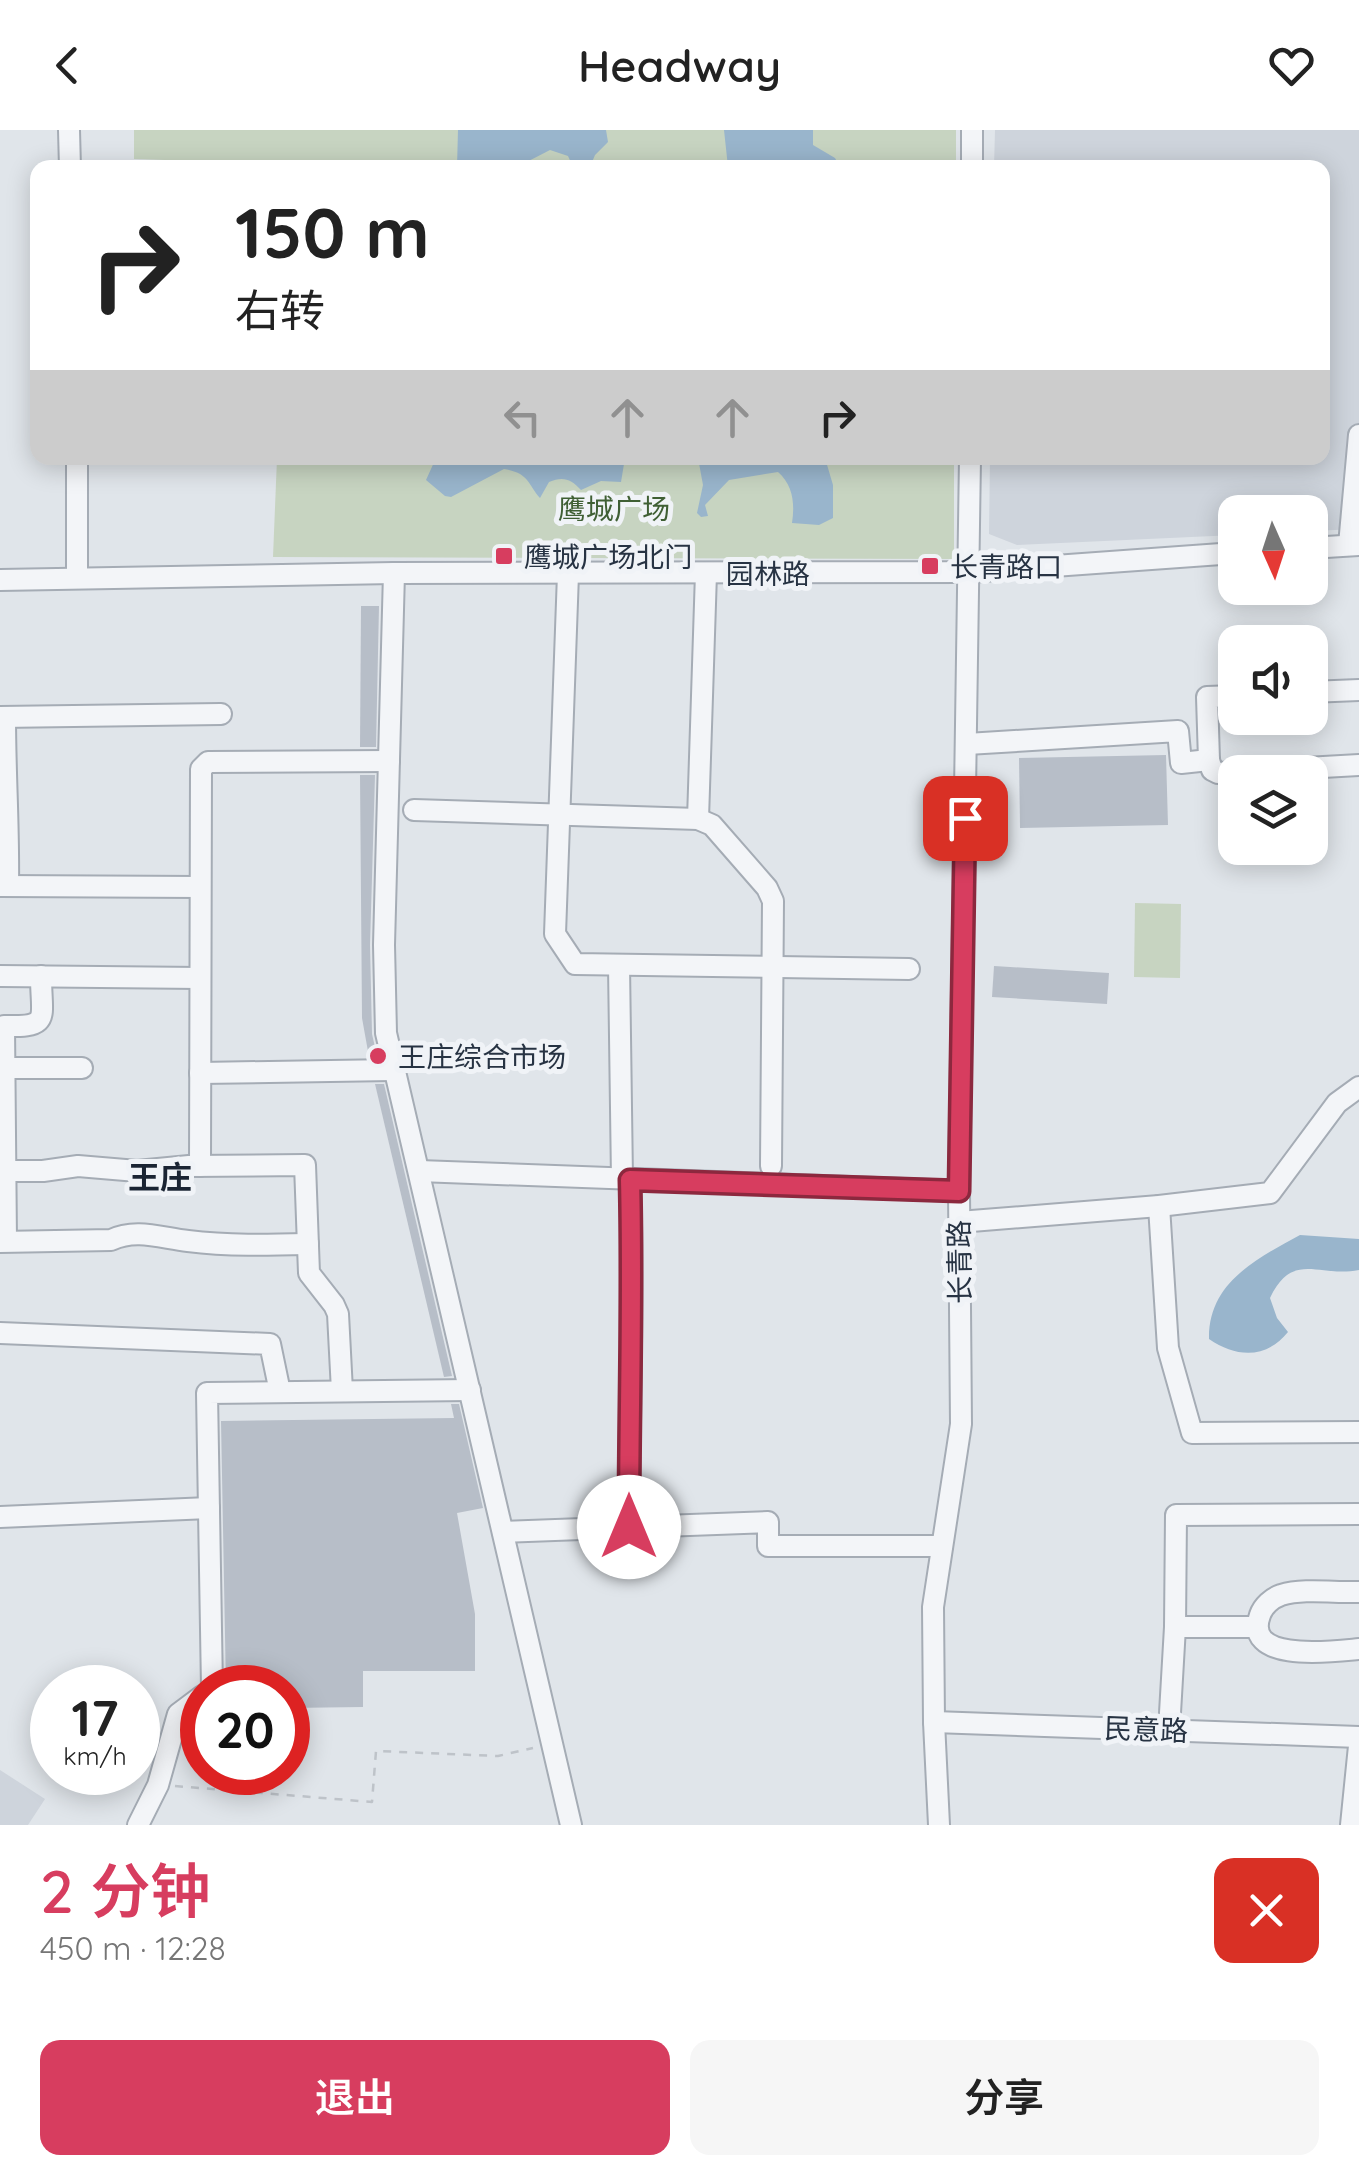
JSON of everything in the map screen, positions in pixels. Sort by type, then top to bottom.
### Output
[{"type":"street","points":[[69,130],[70,160]]},
{"type":"street","points":[[972,130],[972,160]]},
{"type":"street","points":[[1328,547],[1354,545],[1359,435]]},
{"type":"street","points":[[77,465],[77,578]]},
{"type":"street","name":"长青路","points":[[940,1825],[933,1607],[961,1424],[959,1191],[970,465]]},
{"type":"street","name":"园林路","points":[[0,580],[970,572],[1218,555]]},
{"type":"street","points":[[394,574],[386,1033],[571,1825]]},
{"type":"street","points":[[568,574],[556,934],[575,964],[909,968]]},
{"type":"street","points":[[698,819],[706,574]]},
{"type":"street","points":[[1328,691],[1359,690]]},
{"type":"street","points":[[1218,697],[1207,697],[1210,760],[1212,770],[1218,773],[1359,765]]},
{"type":"street","points":[[200,887],[4,886],[10,811],[4,796],[2,717],[221,714]]},
{"type":"street","points":[[967,744],[1178,731],[1180,763],[1210,760]]},
{"type":"street","points":[[200,1166],[202,770],[208,762],[389,761]]},
{"type":"street","points":[[414,810],[698,819],[712,825],[767,888],[772,901],[772,1166]]},
{"type":"street","points":[[618,965],[634,1288],[629,1346],[629,1527]]},
{"type":"street","points":[[0,976],[200,978]]},
{"type":"street","points":[[41,976],[38,1023],[4,1026],[3,1242],[110,1240],[122,1234],[138,1234],[187,1241],[308,1244]]},
{"type":"street","points":[[2,1068],[82,1068]]},
{"type":"street","points":[[200,1073],[392,1070]]},
{"type":"street","points":[[959,1222],[1270,1193],[1337,1103],[1359,1086]]},
{"type":"street","points":[[2,1171],[78,1166],[137,1171],[200,1166],[304,1166],[309,1273],[338,1314],[342,1391]]},
{"type":"street","points":[[419,1171],[959,1191]]},
{"type":"street","points":[[1159,1206],[1168,1348],[1192,1433],[1359,1432]]},
{"type":"street","points":[[0,1333],[270,1344],[280,1392]]},
{"type":"street","points":[[212,1665],[207,1393],[470,1390]]},
{"type":"street","points":[[0,1517],[209,1508]]},
{"type":"street","points":[[1169,1730],[1176,1516],[1359,1514]]},
{"type":"street","points":[[502,1532],[768,1522],[768,1546],[942,1546]]},
{"type":"street","points":[[1359,1592],[1284,1593],[1271,1599],[1260,1612],[1258,1627],[1263,1640],[1280,1649],[1306,1654],[1359,1649]]},
{"type":"street","points":[[1175,1627],[1258,1627]]},
{"type":"street","points":[[160,1778],[180,1712]]},
{"type":"street","name":"民意路","points":[[934,1722],[1359,1737]]},
{"type":"street","points":[[1351,1825],[1359,1746]]},
{"type":"street","points":[[138,1825],[153,1795]]},
{"type":"path","points":[[160,1785],[372,1802],[376,1751],[498,1756],[552,1744]]},
{"type":"shaded area","points":[[995,130],[1359,130],[1359,529],[1328,530],[1328,495],[1218,495],[1218,536],[1017,545],[989,534],[990,465],[1330,465],[1330,160],[994,160]]},
{"type":"shaded area","points":[[0,1770],[30,1789],[30,1795],[45,1799],[28,1825],[0,1825]]},
{"type":"green space","points":[[134,130],[956,130],[956,160],[134,159]]},
{"type":"green space","name":"鹰城广场","points":[[277,465],[954,465],[954,559],[273,557]]},
{"type":"green space","points":[[1135,903],[1181,904],[1180,978],[1134,977]]},
{"type":"water","points":[[458,130],[606,130],[608,142],[593,160],[570,160],[550,150],[531,160],[457,160]]},
{"type":"water","points":[[724,130],[813,130],[813,145],[836,160],[727,160]]},
{"type":"water","points":[[433,465],[624,465],[621,482],[601,481],[581,490],[570,481],[558,479],[549,482],[540,498],[523,476],[504,469],[451,497],[426,480]]},
{"type":"water","points":[[699,465],[827,465],[833,485],[833,518],[819,525],[792,523],[792,495],[778,472],[729,480],[705,505],[708,516],[701,517],[697,513],[703,485]]},
{"type":"water","points":[[1300,1235],[1359,1239],[1359,1270],[1308,1269],[1288,1274],[1270,1298],[1277,1318],[1288,1332],[1270,1347],[1240,1352],[1209,1339],[1211,1319],[1226,1288],[1252,1264]]},
{"type":"building","points":[[361,606],[379,606],[376,747],[360,747]]},
{"type":"building","points":[[1166,755],[1168,825],[1020,828],[1019,758]]},
{"type":"building","points":[[360,775],[375,775],[370,945],[372,1034],[377,1056],[369,1057],[362,1018]]},
{"type":"building","points":[[994,966],[1109,973],[1107,1004],[992,997]]},
{"type":"building","points":[[375,1084],[384,1084],[452,1376],[444,1377]]},
{"type":"building","points":[[451,1404],[459,1404],[483,1508],[457,1513],[475,1614],[475,1671],[363,1671],[363,1707],[310,1708],[310,1665],[226,1665],[221,1421],[454,1418]]},
{"type":"place","name":"鹰城广场北门","points":[[504,556]]},
{"type":"place","name":"长青路口","points":[[930,566]]},
{"type":"place","name":"王庄综合市场","points":[[378,1056]]},
{"type":"district","name":"王庄","points":[[160,1177]]},
{"type":"route","points":[[629,1527],[629,1346],[634,1288],[630,1180],[959,1191],[965,818]]}]
